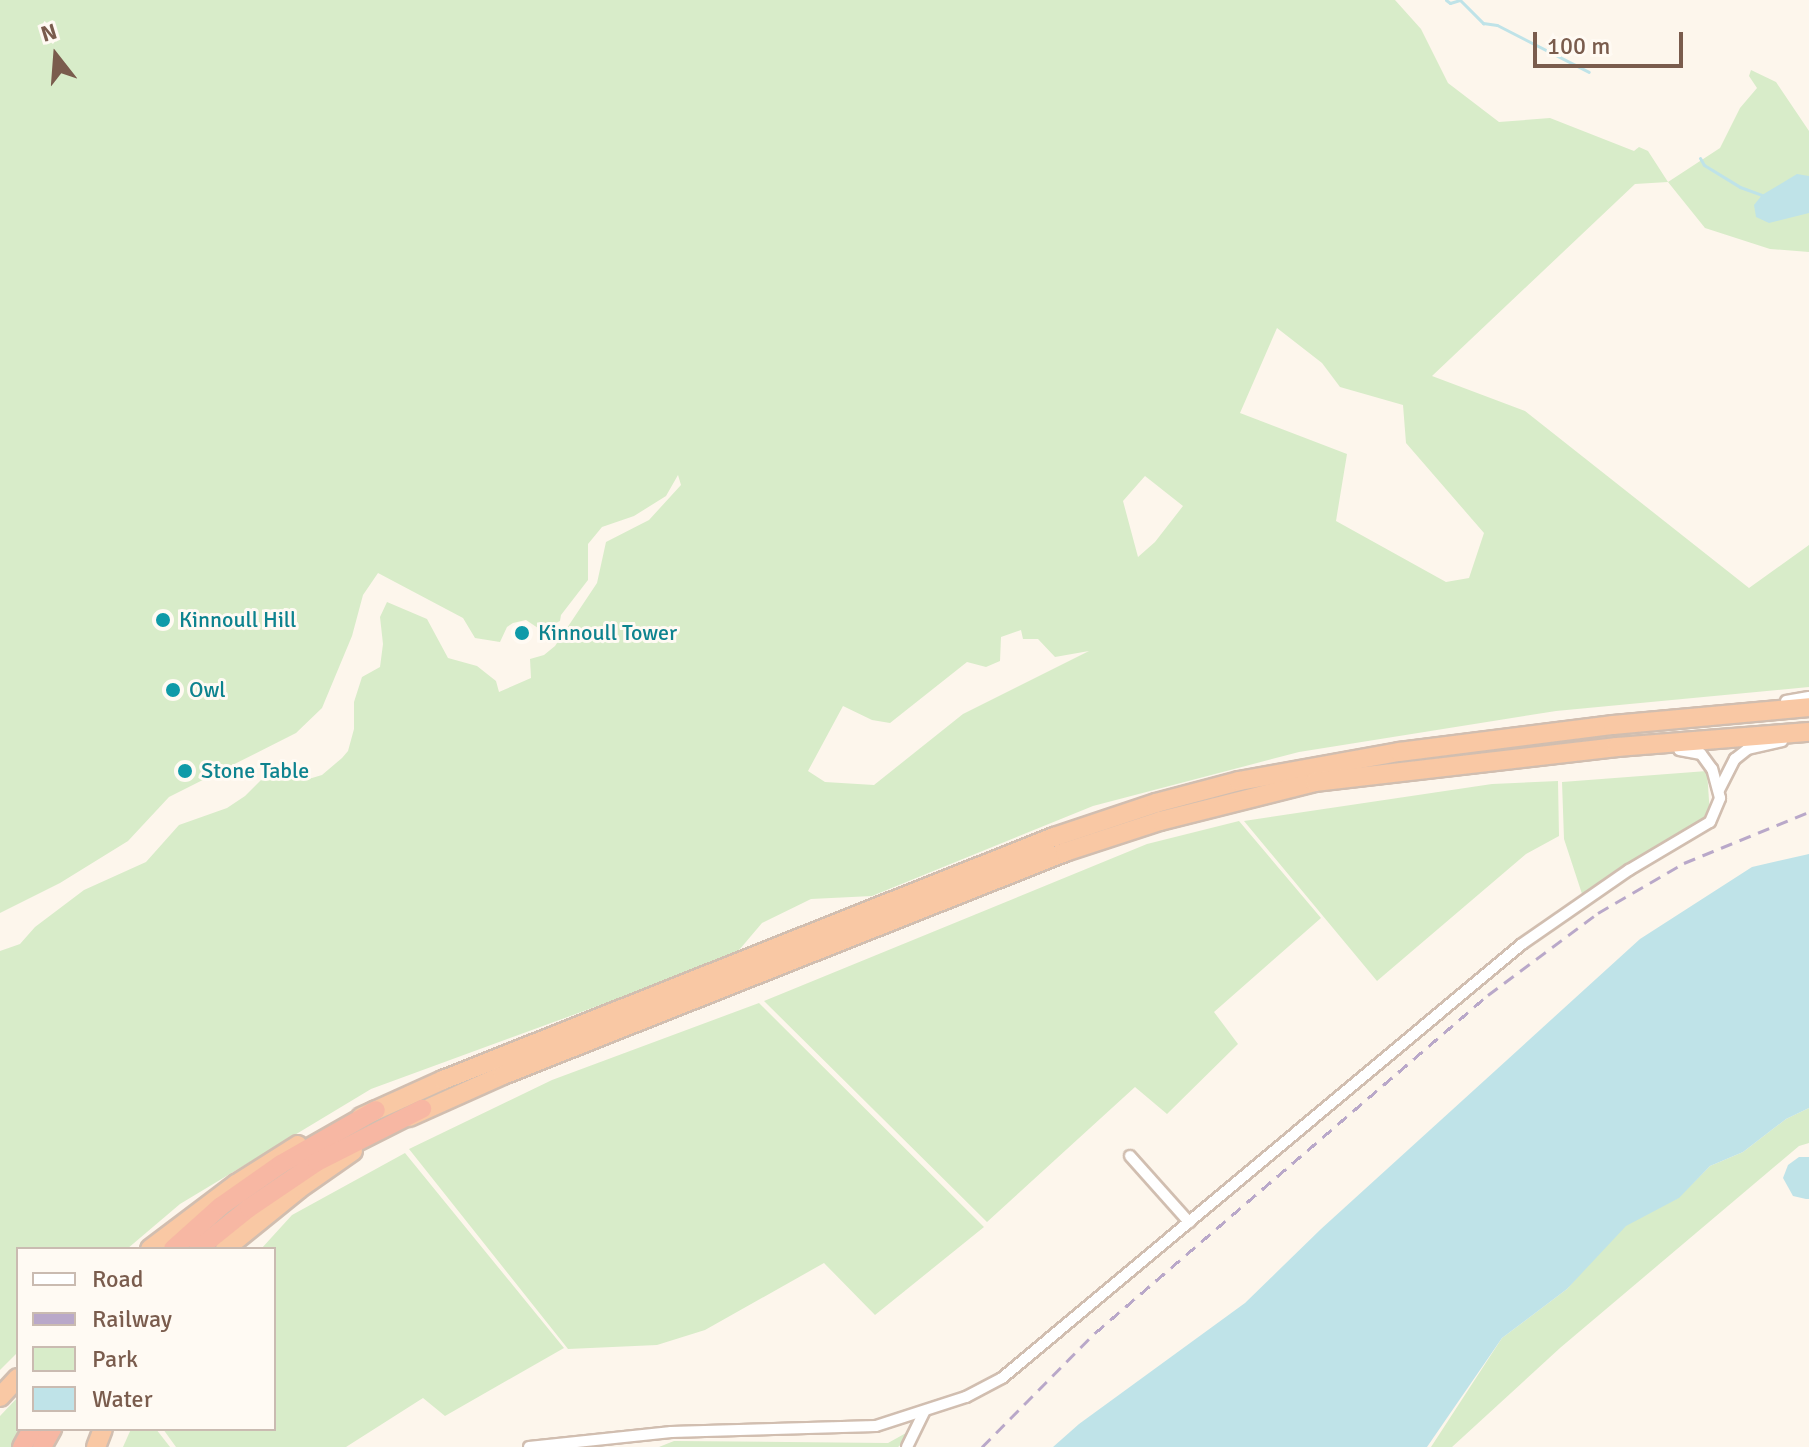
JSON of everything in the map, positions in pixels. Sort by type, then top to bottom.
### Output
[{"type":"highway","points":[[153,1247],[274,1157],[443,1080],[1054,837],[1156,803],[1239,781],[1344,761],[1706,716],[1809,707]]},
{"type":"highway","points":[[200,1247],[249,1208],[317,1162],[422,1109],[1065,852],[1160,821],[1315,782],[1617,747],[1809,733]]},
{"type":"highway","points":[[228,1247],[319,1174],[422,1109]]},
{"type":"highway","points":[[175,1247],[260,1178],[376,1110]]},
{"type":"highway","points":[[0,1397],[16,1380]]},
{"type":"street","points":[[1706,716],[1730,708],[1809,697]]},
{"type":"street","points":[[1719,790],[1735,759],[1748,749],[1809,733]]},
{"type":"street","points":[[529,1447],[581,1444],[671,1432],[876,1426],[966,1397],[1002,1378],[1522,944],[1629,870],[1710,822],[1718,808],[1719,790],[1708,761],[1697,752],[1617,747]]},
{"type":"street","points":[[1130,1156],[1189,1222]]},
{"type":"street","points":[[907,1447],[924,1412]]},
{"type":"green space","points":[[0,0],[1395,0],[1421,29],[1448,83],[1499,122],[1550,118],[1634,151],[1639,147],[1648,151],[1668,182],[1635,184],[1432,376],[1525,411],[1749,588],[1809,545],[1809,687],[1556,711],[1299,752],[1093,806],[872,896],[811,899],[762,923],[734,956],[371,1089],[180,1204],[129,1247],[16,1247],[16,1354],[0,1370],[0,951],[20,944],[35,927],[84,890],[146,862],[179,825],[227,808],[276,768],[301,779],[312,778],[322,775],[342,758],[348,751],[354,729],[354,702],[362,677],[380,667],[383,644],[380,617],[387,602],[427,619],[448,658],[477,666],[496,681],[499,692],[531,678],[530,659],[544,655],[555,646],[597,583],[606,542],[649,520],[681,485],[678,475],[666,496],[634,516],[602,527],[588,544],[588,580],[561,615],[560,621],[541,630],[526,620],[507,627],[500,642],[475,638],[463,618],[378,573],[363,595],[352,636],[322,708],[296,733],[169,797],[128,841],[60,883],[0,913]],"holes":[[[1277,328],[1322,363],[1340,387],[1403,405],[1406,443],[1484,533],[1469,578],[1446,582],[1336,521],[1347,454],[1240,413]],[[1145,476],[1183,506],[1155,542],[1138,557],[1123,501]],[[1021,630],[1023,639],[1038,639],[1055,657],[1089,651],[963,714],[874,785],[825,782],[808,771],[843,706],[872,720],[890,723],[967,662],[986,667],[1000,661],[1001,637]]]},
{"type":"green space","points":[[1751,70],[1776,82],[1809,131],[1809,252],[1770,249],[1705,228],[1668,182],[1720,148],[1740,108],[1757,88],[1749,76]]},
{"type":"green space","points":[[1707,771],[1710,815],[1609,875],[1583,897],[1564,839],[1562,782]]},
{"type":"green space","points":[[1558,781],[1559,836],[1526,854],[1377,981],[1244,821],[1492,784]]},
{"type":"green space","points":[[1239,821],[1321,918],[1214,1012],[1238,1044],[1167,1114],[1135,1087],[987,1222],[764,1001],[1147,844]]},
{"type":"green space","points":[[759,1003],[984,1227],[875,1315],[824,1263],[705,1330],[657,1345],[568,1349],[409,1149],[552,1080]]},
{"type":"green space","points":[[1809,1108],[1809,1143],[1799,1146],[1560,1348],[1452,1447],[1431,1447],[1502,1338],[1567,1289],[1620,1227],[1678,1198],[1710,1166],[1743,1152],[1786,1119]]},
{"type":"green space","points":[[405,1153],[564,1348],[445,1416],[423,1398],[346,1447],[176,1447],[164,1431],[276,1431],[276,1247],[263,1247],[292,1215]]},
{"type":"green space","points":[[16,1399],[16,1431],[22,1431],[12,1447],[0,1447],[0,1416]]},
{"type":"green space","points":[[130,1431],[158,1431],[170,1447],[123,1447]]},
{"type":"green space","points":[[906,1433],[909,1438],[898,1447],[659,1447],[674,1441],[888,1443]]},
{"type":"water","points":[[1797,174],[1809,176],[1809,213],[1769,223],[1756,217],[1754,205],[1762,195]]},
{"type":"water","points":[[1809,854],[1809,1108],[1786,1119],[1743,1152],[1710,1166],[1679,1198],[1626,1226],[1567,1289],[1502,1338],[1427,1447],[1053,1447],[1079,1424],[1245,1303],[1321,1229],[1640,939],[1752,867]]},
{"type":"water","points":[[1799,1157],[1809,1157],[1809,1199],[1793,1196],[1783,1178],[1788,1165]]},
{"type":"waterway","points":[[1446,0],[1450,3],[1460,0],[1483,23],[1497,25],[1589,72]]},
{"type":"waterway","points":[[1700,158],[1704,165],[1740,187],[1762,195]]},
{"type":"railway","points":[[982,1447],[1095,1333],[1488,995],[1598,913],[1684,863],[1809,812]]},
{"type":"place","name":"Kinnoull Hill","points":[[163,620]]},
{"type":"place","name":"Kinnoull Tower","points":[[522,633]]},
{"type":"place","name":"Owl","points":[[173,690]]},
{"type":"place","name":"Stone Table","points":[[185,771]]}]
